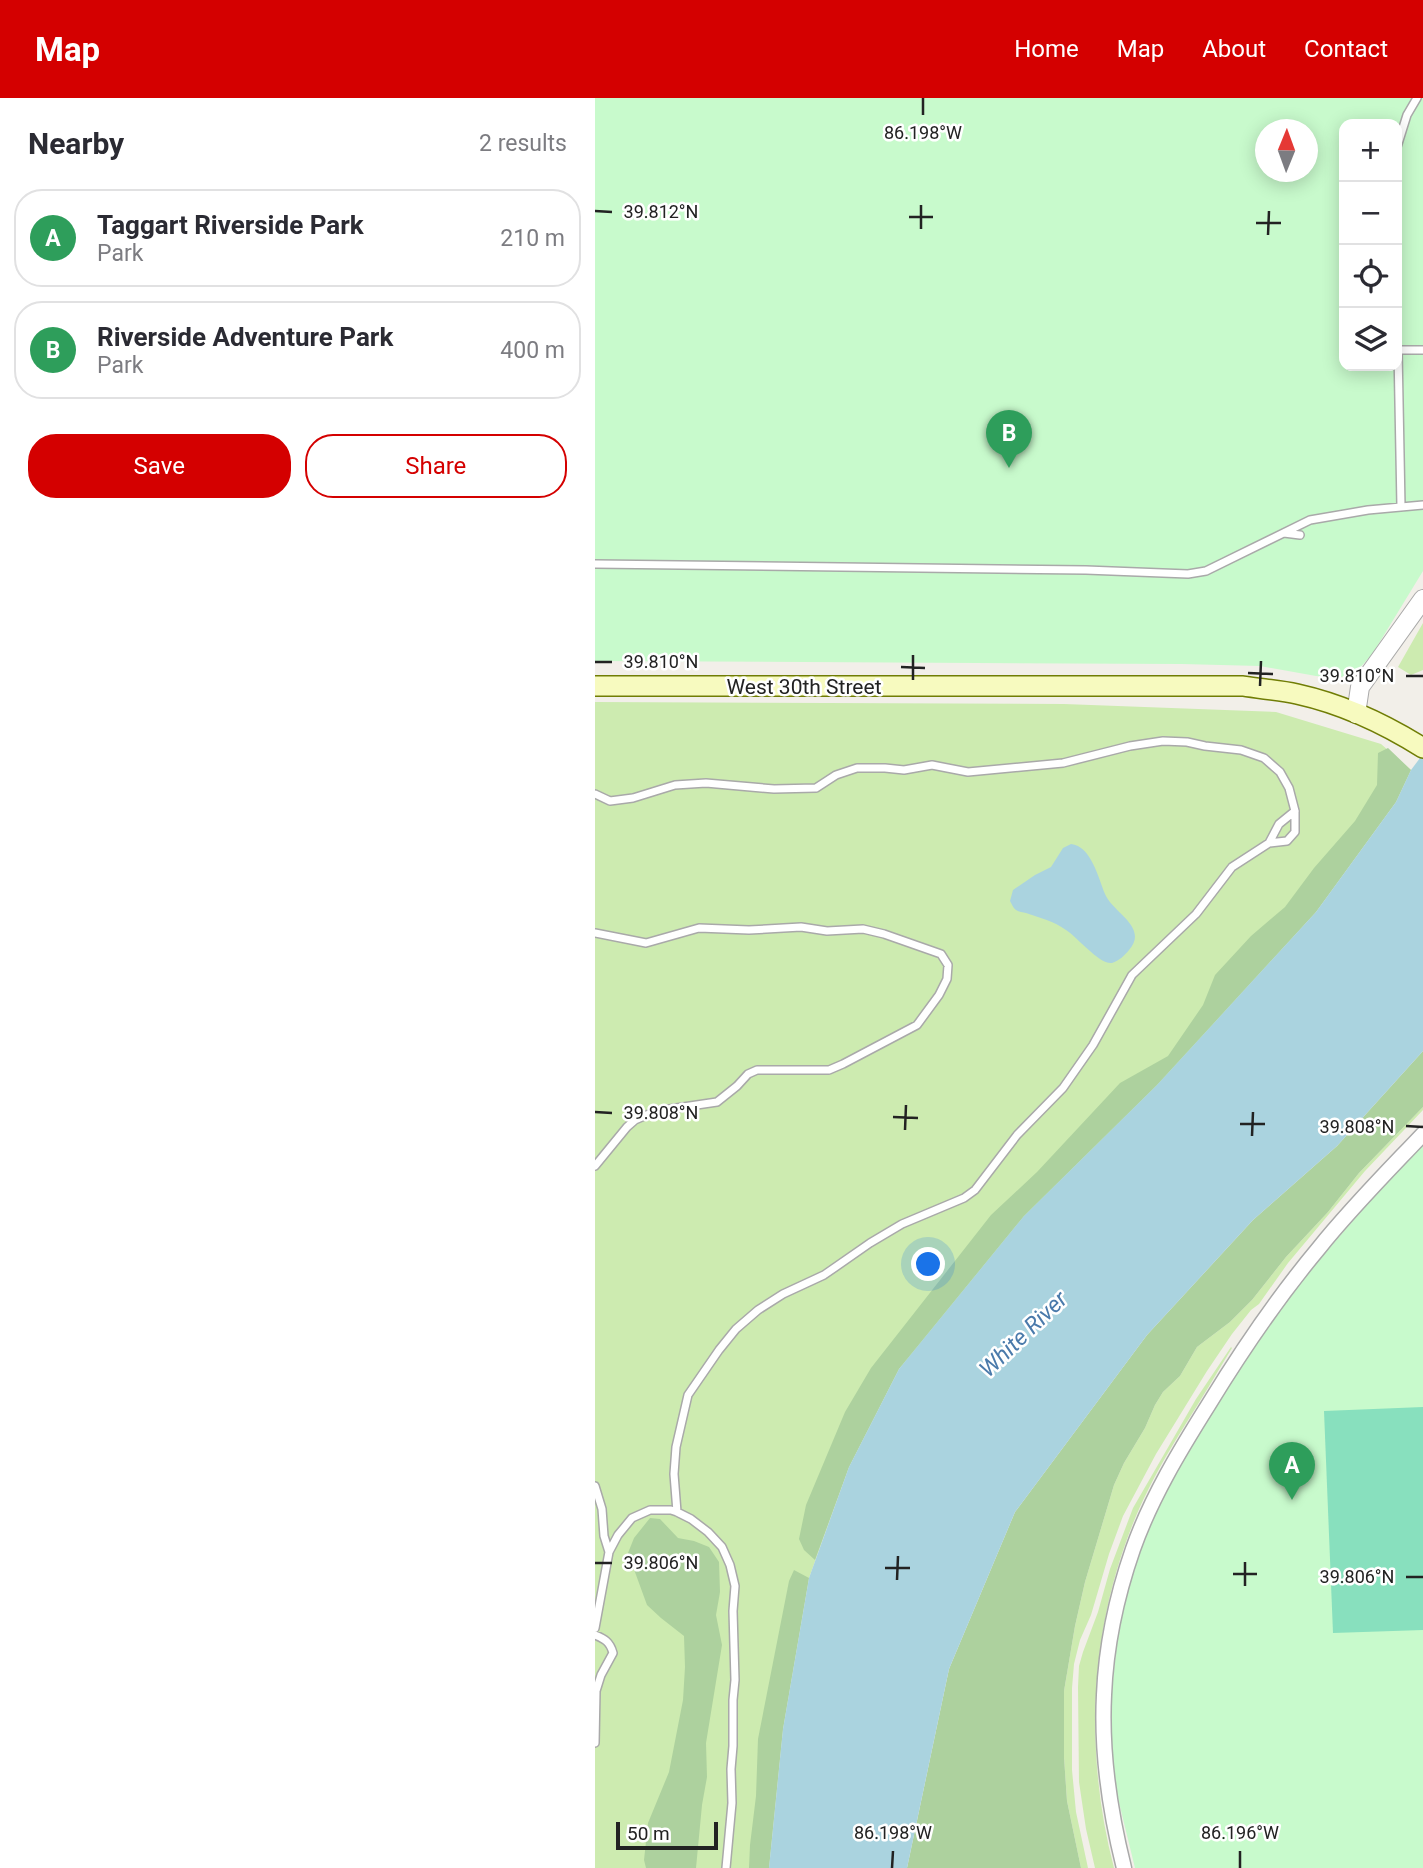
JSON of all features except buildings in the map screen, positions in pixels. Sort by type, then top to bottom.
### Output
[{"type":"main road","name":"West 30th Street","points":[[595,686],[1234,686],[1298,694],[1335,705],[1388,727],[1416,743]]},
{"type":"street","points":[[1356,714],[1360,687],[1423,599]]},
{"type":"street","points":[[1124,1868],[1106,1764],[1104,1694],[1114,1620],[1133,1547],[1177,1456],[1263,1321],[1319,1247],[1377,1181],[1423,1135]]},
{"type":"lane","points":[[1402,131],[1417,98]]},
{"type":"lane","points":[[1402,350],[1423,350]]},
{"type":"lane","points":[[1398,371],[1401,507]]},
{"type":"lane","points":[[595,564],[1188,573],[1206,571],[1310,520],[1368,510],[1423,505]]},
{"type":"lane","points":[[1283,533],[1300,535]]},
{"type":"lane","points":[[595,794],[610,801],[633,798],[675,785],[706,783],[774,789],[816,788],[836,775],[857,768],[904,770],[932,765],[968,772],[1063,763],[1096,753],[1163,741],[1187,741],[1241,750],[1264,758],[1280,772],[1289,788],[1295,811],[1295,832],[1287,841],[1269,843],[1232,867],[1196,914],[1132,975],[1093,1045],[1063,1088],[1017,1135],[975,1190],[964,1198],[902,1224],[824,1275],[783,1294],[736,1329],[688,1395],[675,1447],[677,1512]]},
{"type":"lane","points":[[1269,843],[1279,824],[1295,811]]},
{"type":"lane","points":[[595,933],[646,943],[699,928],[749,930],[801,927],[827,931],[863,929],[941,954],[948,965],[947,979],[939,995],[917,1025],[829,1070],[757,1070],[748,1074],[717,1102],[656,1111],[635,1120],[595,1166]]},
{"type":"lane","points":[[595,1486],[609,1552]]},
{"type":"lane","points":[[595,1628],[609,1552],[632,1518],[650,1510],[677,1512],[708,1532],[722,1546],[735,1586],[732,1803],[726,1868]]},
{"type":"lane","points":[[595,1635],[610,1644],[613,1653],[596,1691],[595,1743]]},
{"type":"green space","points":[[595,98],[1423,98],[1423,571],[1373,653],[1358,670],[1339,678],[1260,666],[595,661]]},
{"type":"green space","points":[[1423,623],[1423,670],[1411,675],[1398,667]]},
{"type":"green space","points":[[595,702],[1064,704],[1276,712],[1381,744],[1411,770],[1396,802],[1316,912],[899,1369],[849,1467],[809,1578],[783,1729],[769,1868],[595,1868]]},
{"type":"green space","points":[[1388,748],[1411,770],[1396,802],[1316,912],[1157,1085],[1024,1216],[899,1369],[849,1467],[815,1560],[804,1550],[799,1539],[806,1505],[845,1412],[871,1368],[991,1215],[1037,1172],[1120,1083],[1168,1056],[1203,1005],[1215,975],[1251,936],[1285,907],[1314,868],[1355,821],[1377,785],[1378,753]]},
{"type":"green space","points":[[1423,1051],[1423,1107],[1359,1173],[1252,1300],[1230,1322],[1197,1347],[1180,1376],[1163,1392],[1155,1405],[1114,1485],[1085,1582],[1064,1691],[1067,1801],[1081,1868],[907,1868],[949,1669],[1015,1512],[1147,1335],[1253,1220],[1337,1146]]},
{"type":"green space","points":[[1423,1107],[1365,1171],[1232,1334],[1156,1454],[1123,1516],[1074,1664],[1072,1770],[1076,1812],[1088,1868],[1081,1868],[1067,1801],[1064,1691],[1085,1582],[1114,1485],[1155,1405],[1163,1392],[1180,1376],[1197,1347],[1230,1322],[1252,1300],[1359,1173]]},
{"type":"green space","points":[[1423,1140],[1423,1868],[1135,1868],[1114,1782],[1111,1701],[1118,1631],[1127,1591],[1149,1526],[1172,1474],[1237,1369],[1292,1291]]},
{"type":"green space","points":[[1231,1347],[1144,1498],[1123,1552],[1110,1596],[1101,1641],[1095,1732],[1104,1823],[1114,1868],[1095,1868],[1079,1782],[1079,1666],[1133,1508],[1196,1399]]},
{"type":"green space","points":[[1423,1407],[1423,1630],[1333,1633],[1324,1411]]},
{"type":"green space","points":[[650,1518],[660,1519],[678,1538],[709,1547],[719,1562],[720,1592],[716,1615],[722,1645],[706,1743],[707,1777],[696,1868],[646,1868],[644,1860],[648,1823],[669,1772],[683,1700],[685,1667],[684,1636],[647,1605],[628,1553],[634,1538]]},
{"type":"green space","points":[[794,1570],[809,1578],[783,1729],[769,1868],[749,1868],[758,1739],[789,1581]]},
{"type":"water","name":"White River","points":[[1423,754],[1423,1051],[1337,1146],[1253,1220],[1147,1335],[1015,1512],[949,1669],[907,1868],[769,1868],[783,1729],[809,1578],[849,1467],[899,1369],[1024,1216],[1157,1085],[1316,912],[1396,802],[1411,770]]},
{"type":"water","points":[[1071,844],[1084,850],[1089,856],[1109,901],[1128,920],[1135,934],[1129,950],[1112,963],[1101,960],[1061,927],[1017,911],[1010,901],[1013,890],[1051,867],[1063,848]]},
{"type":"place","name":"Riverside Adventure Park","points":[[1009,468]]},
{"type":"place","name":"Taggart Riverside Park","points":[[1292,1500]]}]
